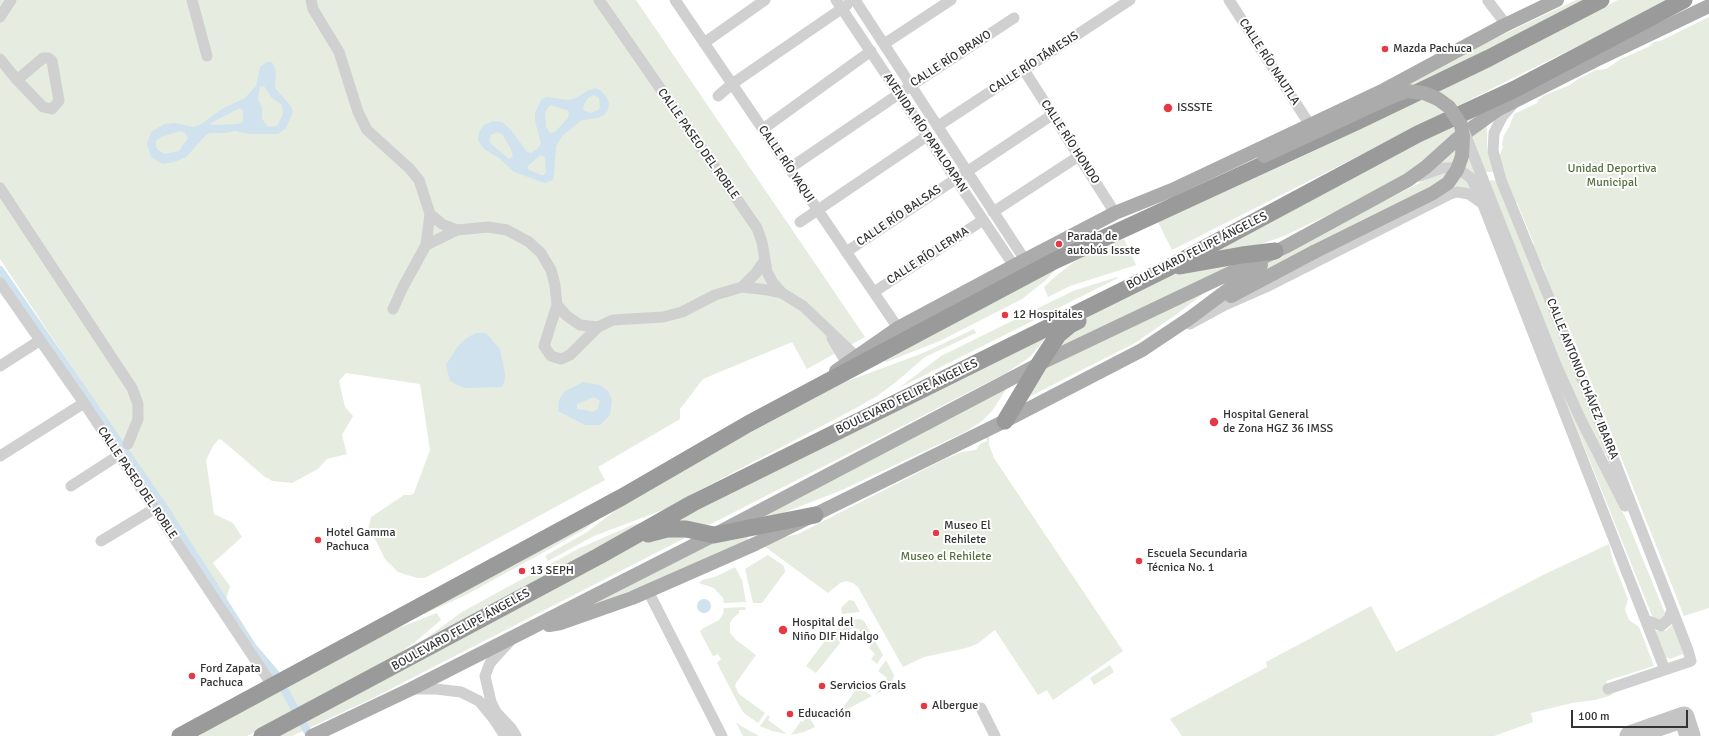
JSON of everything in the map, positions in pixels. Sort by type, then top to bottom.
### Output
[{"type":"highway","points":[[180,736],[277,682],[622,497],[810,390],[855,362],[1054,261],[1232,180],[1490,58],[1601,0]]},
{"type":"highway","name":"BOULEVARD FELIPE ÁNGELES","points":[[262,736],[599,556],[693,503],[1166,269],[1418,134],[1515,89],[1684,0]]},
{"type":"highway","points":[[1166,269],[1280,249]]},
{"type":"highway","points":[[1005,421],[1039,364],[1058,336],[1070,325],[1109,303],[1132,285]]},
{"type":"highway","points":[[599,556],[612,553],[651,533],[667,529],[686,529],[714,535],[816,515]]},
{"type":"main road","points":[[1172,190],[1384,90],[1503,26],[1557,0]]},
{"type":"main road","name":"BOULEVARD FELIPE ÁNGELES","points":[[1557,67],[1594,61],[1709,6]]},
{"type":"main road","points":[[314,735],[411,689],[714,535],[1039,364],[1280,249],[1408,180],[1486,117],[1594,61]]},
{"type":"main road","points":[[855,362],[898,328],[1115,213],[1258,158],[1399,94],[1407,92],[1424,93],[1438,99],[1449,107],[1461,125],[1463,137],[1462,156],[1457,170],[1448,183],[1433,193],[1314,252],[1190,318]]},
{"type":"main road","points":[[1232,180],[1251,166],[1258,158]]},
{"type":"main road","points":[[521,633],[561,623],[648,591],[755,544],[816,515],[1005,421],[1142,350],[1190,318],[1280,249]]},
{"type":"street","points":[[0,17],[11,0]]},
{"type":"street","points":[[192,0],[208,56]]},
{"type":"street","points":[[311,0],[313,9],[339,52],[358,112],[367,130],[409,168],[419,180],[430,214],[426,245],[393,309]]},
{"type":"street","name":"CALLE PASEO DEL ROBLE","points":[[599,0],[757,228],[762,242],[767,272],[773,283],[782,293]]},
{"type":"street","name":"CALLE RÍO YAQUI","points":[[675,0],[898,328]]},
{"type":"street","points":[[704,43],[765,0]]},
{"type":"street","points":[[718,96],[839,4],[855,0]]},
{"type":"street","name":"AVENIDA RÍO PAPALOAPAN","points":[[855,0],[912,85],[993,212],[1019,263]]},
{"type":"street","points":[[884,44],[951,0]]},
{"type":"street","name":"CALLE RÍO TÁMESIS","points":[[938,126],[1130,0]]},
{"type":"street","name":"CALLE RÍO NAUTLA","points":[[1229,0],[1310,125]]},
{"type":"street","points":[[1488,1],[1505,23],[1503,26]]},
{"type":"street","name":"AVENIDA RÍO PAPALOAPAN","points":[[839,4],[983,220],[1019,263]]},
{"type":"street","name":"CALLE RÍO BRAVO","points":[[790,168],[1014,18]]},
{"type":"street","points":[[763,129],[871,51]]},
{"type":"street","points":[[0,59],[17,80],[43,107],[52,108],[59,101],[52,61],[48,58],[43,58],[17,80]]},
{"type":"street","name":"CALLE RÍO HONDO","points":[[1024,70],[1115,213]]},
{"type":"street","name":"CALLE ANTONIO CHÁVEZ IBARRA","points":[[1515,101],[1507,110],[1494,133],[1493,151],[1501,180],[1593,406],[1688,650],[1691,661],[1665,670]]},
{"type":"street","name":"CALLE RÍO BALSAS","points":[[846,252],[1052,115]]},
{"type":"street","points":[[1461,125],[1475,156],[1556,365],[1580,418],[1649,552]]},
{"type":"street","points":[[800,222],[927,136]]},
{"type":"street","points":[[993,212],[1079,156]]},
{"type":"street","points":[[1408,180],[1431,171],[1442,168],[1451,168],[1466,174],[1471,178],[1484,205],[1665,670],[1608,689]]},
{"type":"street","points":[[1478,192],[1480,184],[1486,177],[1494,177],[1501,180]]},
{"type":"street","name":"CALLE PASEO DEL ROBLE","points":[[0,188],[132,388],[138,404],[138,418],[128,444]]},
{"type":"street","points":[[1142,350],[1225,305],[1266,287],[1450,194],[1457,192],[1469,194],[1476,197],[1484,205]]},
{"type":"street","points":[[430,214],[442,224],[457,230]]},
{"type":"street","name":"CALLE RÍO LERMA","points":[[874,292],[983,220]]},
{"type":"street","points":[[426,245],[457,230],[488,227],[507,230],[529,242],[541,253],[551,270],[555,285],[557,305],[544,346],[551,356],[561,359],[570,355],[598,327],[613,320],[663,317],[682,312],[715,295],[742,287],[782,293],[803,306],[829,332],[855,362]]},
{"type":"street","points":[[742,287],[756,273],[764,261]]},
{"type":"street","name":"CALLE PASEO DEL ROBLE","points":[[0,283],[84,403],[154,509],[277,682]]},
{"type":"street","points":[[557,305],[567,316],[580,325],[598,327]]},
{"type":"street","points":[[0,366],[39,340]]},
{"type":"street","points":[[0,456],[84,403]]},
{"type":"street","points":[[71,486],[119,455]]},
{"type":"street","points":[[101,541],[154,509]]},
{"type":"street","points":[[648,591],[722,736]]},
{"type":"street","points":[[1646,620],[1661,626],[1669,619],[1672,609]]},
{"type":"street","points":[[516,736],[511,728],[496,712],[491,702],[485,676],[490,663],[521,633]]},
{"type":"street","points":[[411,689],[436,688],[461,692],[479,701],[505,736]]},
{"type":"street","points":[[981,708],[995,736]]},
{"type":"green space","points":[[0,0],[636,0],[865,337],[807,369],[792,342],[703,379],[680,409],[680,419],[598,467],[605,480],[425,578],[417,578],[398,572],[385,559],[376,541],[368,530],[371,517],[404,495],[411,495],[414,493],[430,450],[420,384],[346,373],[339,381],[345,407],[353,416],[342,435],[347,454],[327,459],[318,469],[292,483],[272,481],[266,478],[219,439],[213,446],[206,460],[214,514],[233,523],[242,537],[213,563],[230,586],[226,600],[0,259]]},
{"type":"green space","points":[[1576,0],[1592,0],[1393,98],[1407,80]]},
{"type":"green space","points":[[1618,0],[1672,0],[1523,73],[1172,250],[1158,222],[1299,158],[1508,58]]},
{"type":"green space","name":"Unidad Deportiva Municipal","points":[[1709,17],[1709,608],[1684,616],[1581,356],[1567,323],[1562,321],[1542,264],[1539,265],[1532,245],[1534,244],[1517,203],[1514,202],[1509,194],[1499,157],[1503,147],[1502,144],[1504,135],[1514,114],[1537,103],[1538,100],[1545,95],[1570,85],[1596,70],[1606,69],[1621,59],[1648,47],[1654,42],[1660,41]]},
{"type":"green space","points":[[1483,111],[1410,173],[1351,204],[1284,236],[1250,248],[1188,259]]},
{"type":"green space","points":[[1490,120],[1487,127],[1487,150],[1495,172],[1487,172],[1478,179],[1434,166]]},
{"type":"green space","points":[[1445,172],[1465,178],[1472,190],[1230,290],[1283,251],[1438,174]]},
{"type":"green space","points":[[1491,180],[1496,181],[1607,453],[1601,455],[1568,383],[1488,182]]},
{"type":"green space","points":[[1124,239],[1136,265],[1070,286],[1048,297],[1044,287],[1057,275],[1077,260],[1100,248]]},
{"type":"green space","points":[[1246,259],[1046,354],[1072,322],[1170,272]]},
{"type":"green space","points":[[1056,269],[1046,280],[1022,299],[940,341],[886,362],[885,361]]},
{"type":"green space","points":[[1117,277],[1118,278],[899,388],[941,356],[1073,291]]},
{"type":"green space","points":[[1223,278],[1177,314],[1135,343],[1019,402],[1027,378],[1066,355]]},
{"type":"green space","points":[[1055,326],[1030,357],[1006,373],[711,524],[697,526],[676,525],[682,514]]},
{"type":"green space","points":[[974,329],[976,333],[925,357],[877,396],[668,508],[594,536],[548,561],[545,556],[587,532],[628,501],[845,382],[923,353]]},
{"type":"green space","points":[[1560,387],[1628,523],[1665,613],[1666,616],[1661,621],[1653,618]]},
{"type":"green space","points":[[1007,388],[992,411],[982,421],[967,431],[842,490],[752,525],[749,520]]},
{"type":"green space","name":"Museo el Rehilete","points":[[989,430],[989,445],[994,458],[1123,651],[1053,700],[1047,690],[1038,695],[995,630],[977,644],[966,648],[924,657],[903,667],[858,587],[853,583],[846,581],[840,583],[828,593],[764,546],[780,538],[798,534],[943,460],[962,452],[976,450],[980,444],[987,441],[985,433]]},
{"type":"green space","points":[[605,514],[585,529],[546,551],[462,597],[421,615]]},
{"type":"green space","points":[[641,523],[425,639],[462,612],[578,549],[632,525]]},
{"type":"green space","points":[[691,535],[369,700],[292,736],[271,736],[639,542],[651,537]]},
{"type":"green space","points":[[747,536],[748,540],[659,579],[566,617],[706,545]]},
{"type":"green space","points":[[1609,544],[1613,561],[1628,599],[1625,610],[1629,620],[1639,627],[1654,666],[1606,681],[1612,695],[1531,713],[1533,722],[1494,736],[1182,736],[1170,719],[1267,667],[1266,662],[1371,606],[1396,652],[1545,574]]},
{"type":"green space","points":[[768,555],[784,566],[785,572],[762,603],[753,603],[745,569]]},
{"type":"green space","points":[[735,567],[742,580],[746,602],[724,603],[723,598],[714,588],[699,583],[702,580],[715,577]]},
{"type":"green space","points":[[849,600],[854,601],[860,612],[842,614],[841,608]]},
{"type":"green space","points":[[745,607],[746,610],[739,610],[739,613],[730,623],[730,633],[736,640],[756,655],[735,686],[739,694],[765,713],[758,723],[744,713],[740,707],[717,663],[721,659],[718,654],[713,656],[700,632],[702,629],[719,620],[723,614],[724,608]]},
{"type":"green space","points":[[437,613],[441,620],[398,654],[247,736],[199,736],[213,726],[375,637]]},
{"type":"green space","points":[[859,619],[864,621],[883,655],[877,664],[871,659],[875,654],[869,648],[871,644],[858,629],[852,628],[816,673],[806,666],[833,630],[844,629],[843,622]]},
{"type":"green space","points":[[1674,623],[1684,652],[1683,654],[1670,659],[1665,657],[1654,631],[1666,631]]},
{"type":"green space","points":[[886,660],[894,675],[892,682],[887,688],[875,695],[887,678],[878,671]]},
{"type":"green space","points":[[1110,665],[1114,672],[1094,685],[1090,678]]},
{"type":"green space","points":[[858,687],[872,696],[842,712],[842,709]]},
{"type":"green space","points":[[768,715],[770,717],[768,720],[787,734],[772,731],[760,726]]},
{"type":"green space","points":[[808,715],[815,727],[804,732],[791,735],[801,721],[803,722]]},
{"type":"green space","points":[[736,722],[741,726],[759,736],[743,736]]},
{"type":"water","points":[[267,62],[272,62],[276,70],[275,88],[291,106],[293,112],[286,128],[278,134],[250,134],[235,131],[210,133],[206,135],[186,157],[174,162],[163,164],[151,157],[147,144],[151,132],[164,124],[175,123],[193,127],[200,125],[222,109],[245,98],[256,86],[260,67]],"holes":[[[264,86],[271,97],[282,105],[283,114],[277,126],[268,127],[262,119],[262,108],[258,99],[260,87]],[[240,108],[243,110],[243,122],[237,124],[211,125],[211,123]],[[180,131],[185,133],[188,138],[179,151],[165,154],[156,147],[156,141],[161,137]]]},
{"type":"water","points":[[596,88],[601,91],[609,103],[608,110],[604,115],[598,118],[582,120],[562,136],[556,147],[553,180],[545,183],[514,172],[499,158],[484,149],[478,140],[479,132],[484,125],[493,121],[502,122],[511,130],[527,152],[531,153],[541,144],[535,121],[535,113],[541,100],[547,97],[568,100],[576,98],[589,90]],"holes":[[[594,95],[599,98],[600,107],[598,110],[591,113],[583,110],[584,104],[588,98]],[[550,105],[567,110],[569,113],[568,118],[555,132],[550,133],[546,127],[545,112]],[[497,132],[502,134],[511,149],[513,156],[509,159],[491,144],[489,140],[491,135]],[[540,155],[545,157],[546,171],[544,175],[529,170],[527,167]]]},
{"type":"water","points":[[476,333],[486,333],[500,349],[505,373],[505,380],[502,387],[465,388],[450,381],[446,365],[458,346],[468,337]]},
{"type":"water","points":[[583,382],[600,385],[608,391],[612,400],[610,415],[600,425],[585,425],[558,411],[559,400],[564,392]],"holes":[[[594,397],[600,401],[597,410],[592,412],[577,409],[577,404]]]},
{"type":"water","points":[[704,599],[709,601],[711,606],[709,611],[704,613],[699,611],[697,606],[699,601]]},
{"type":"waterway","points":[[0,270],[165,509],[252,646],[275,673],[310,736]]},
{"type":"taxiway","points":[[1630,736],[1684,717],[1690,736]]},
{"type":"place","name":"Mazda Pachuca","points":[[1385,49]]},
{"type":"place","name":"ISSSTE","points":[[1168,108]]},
{"type":"place","name":"Parada de autobús Issste","points":[[1059,244]]},
{"type":"place","name":"12 Hospitales","points":[[1005,315]]},
{"type":"place","name":"Hospital General de Zona HGZ 36 IMSS","points":[[1214,422]]},
{"type":"place","name":"Museo El Rehilete","points":[[936,533]]},
{"type":"place","name":"Hotel Gamma Pachuca","points":[[318,540]]},
{"type":"place","name":"Escuela Secundaria Técnica No. 1","points":[[1139,561]]},
{"type":"place","name":"13 SEPH","points":[[522,571]]},
{"type":"place","name":"Hospital del Niño DIF Hidalgo","points":[[783,630]]},
{"type":"place","name":"Ford Zapata Pachuca","points":[[192,676]]},
{"type":"place","name":"Servicios Grals","points":[[822,686]]},
{"type":"place","name":"Albergue","points":[[924,706]]},
{"type":"place","name":"Educación","points":[[790,714]]}]
